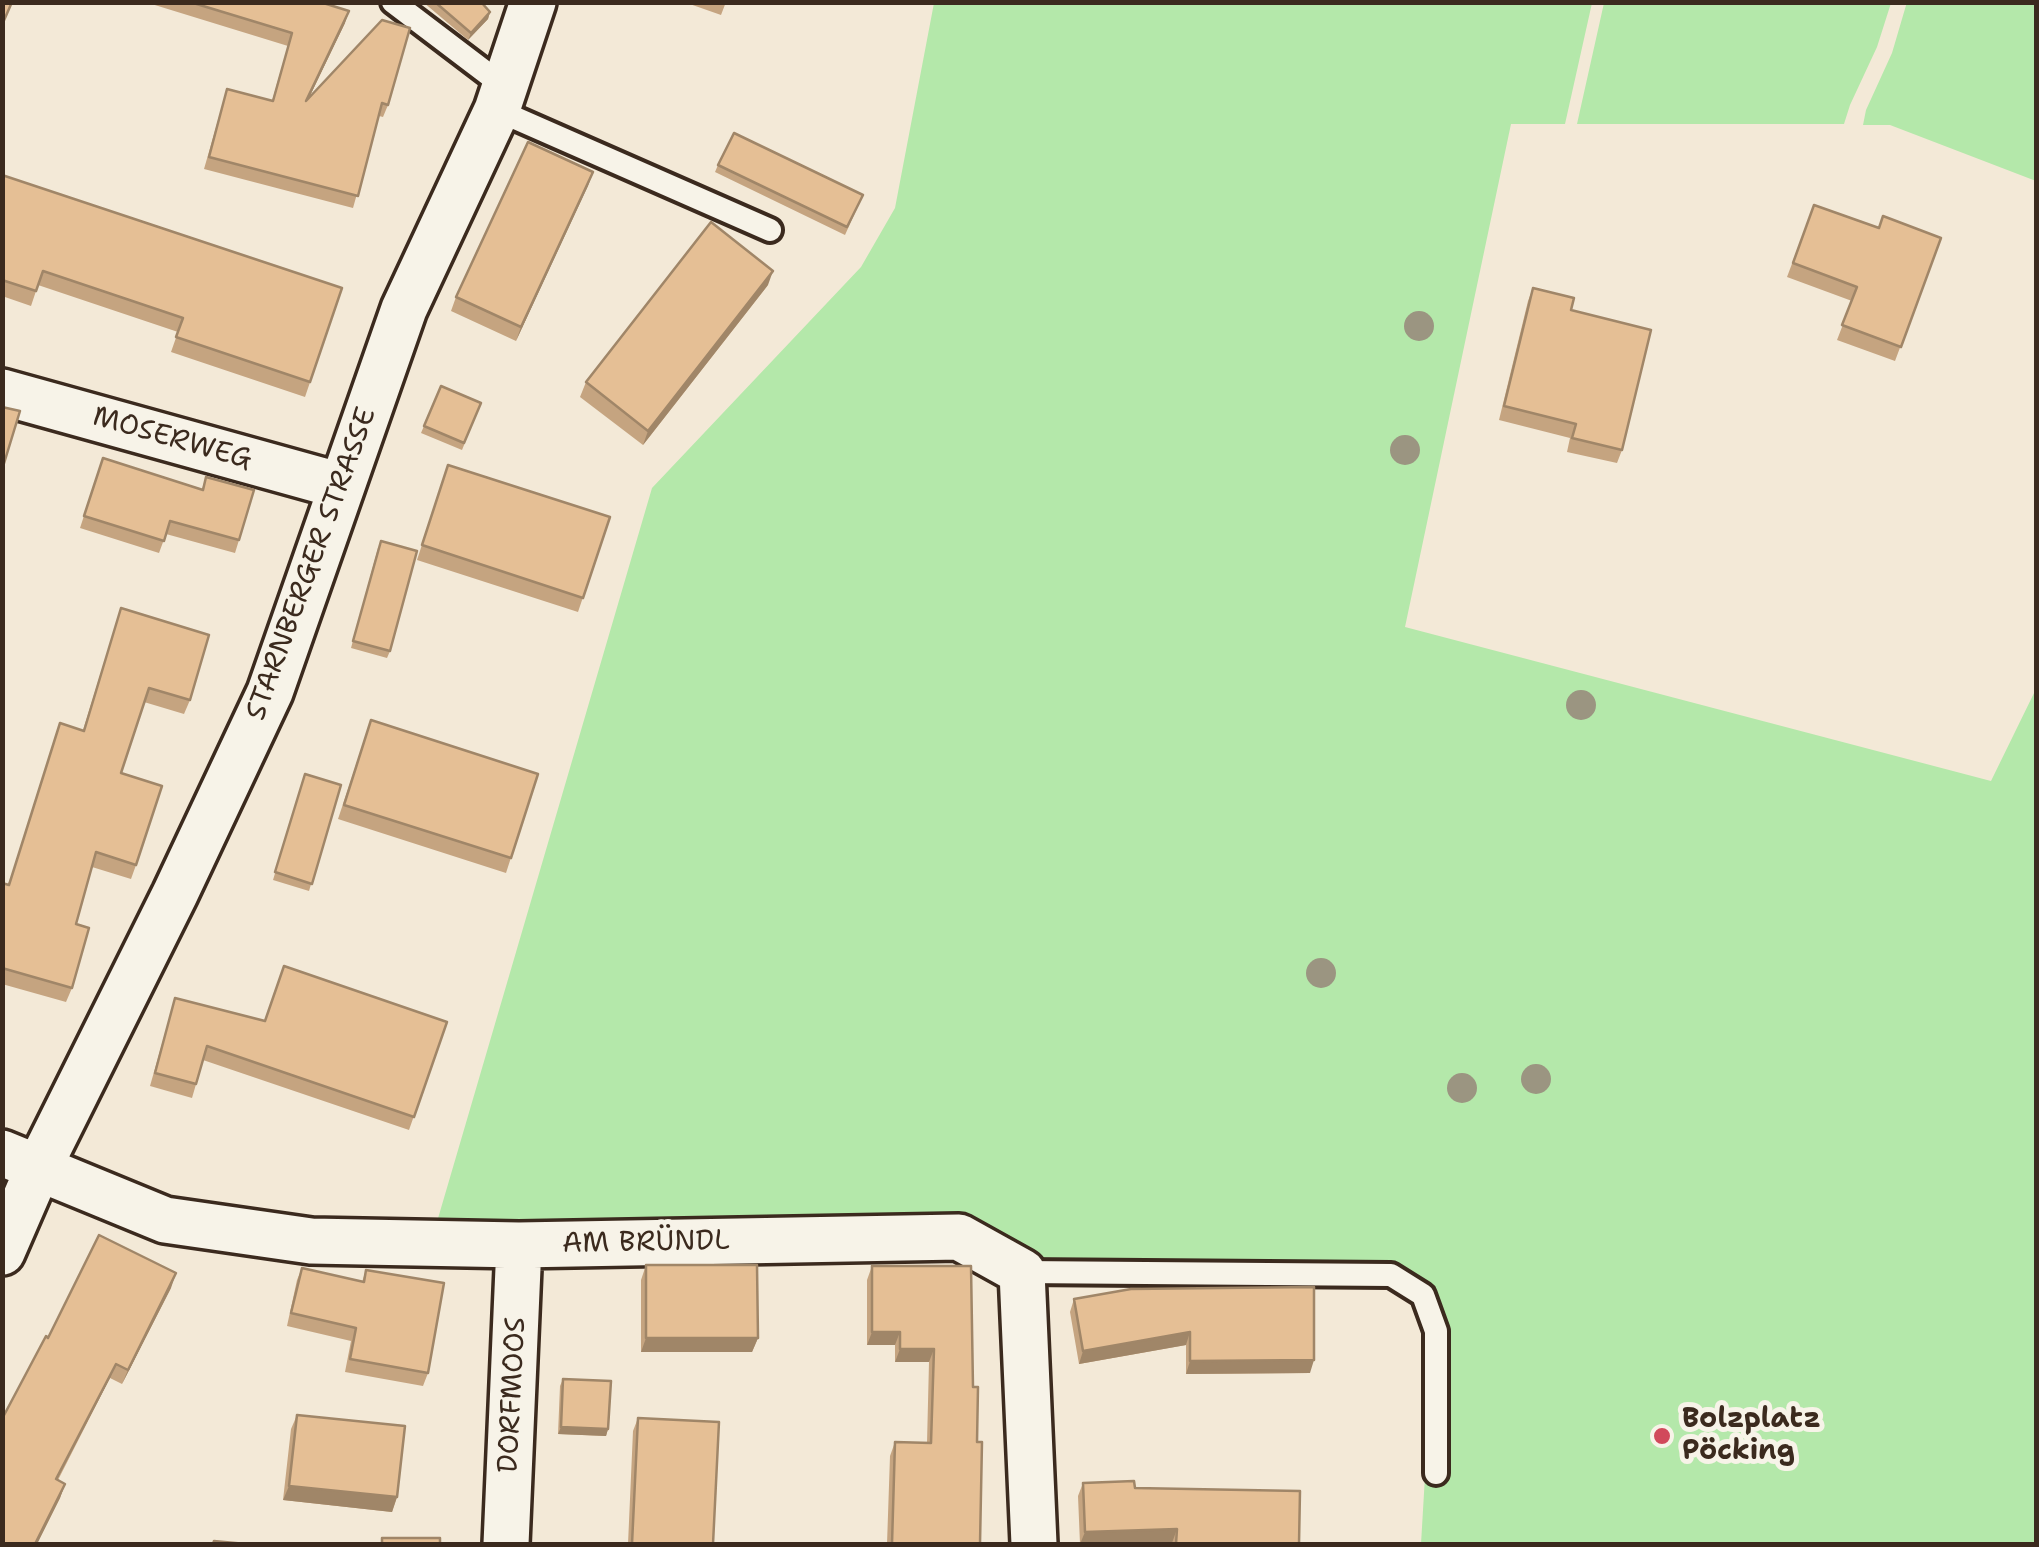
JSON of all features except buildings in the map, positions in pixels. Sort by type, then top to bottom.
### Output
[{"type":"street","name":"STARNBERGER STRASSE","points":[[2,1252],[20,1161],[175,894],[270,692],[404,309],[501,99],[533,2]]},
{"type":"street","name":"MOSERWEG","points":[[2,392],[341,486]]},
{"type":"street","name":"AM BRÜNDL","points":[[20,1161],[165,1220],[311,1241],[519,1245],[959,1237],[1022,1272]]},
{"type":"street","name":"DORFMOOS","points":[[506,1544],[519,1245]]},
{"type":"street","points":[[1022,1272],[1034,1544]]},
{"type":"lane","points":[[393,2],[501,99],[770,230]]},
{"type":"lane","points":[[1022,1272],[1391,1275],[1423,1295],[1436,1331],[1436,1472]]},
{"type":"green space","points":[[1604,2],[1891,3],[1844,124],[1577,124]]},
{"type":"green space","points":[[1907,2],[2036,3],[2036,181],[1890,125],[1863,125],[1892,53]]},
{"type":"green space","points":[[934,3],[1592,3],[1565,124],[1511,124],[1405,627],[1991,781],[2036,689],[2036,1544],[1421,1544],[1425,1476],[1443,1477],[1429,1288],[434,1232],[652,488],[861,267],[895,208]]},
{"type":"place","name":"Bolzplatz Pöcking","points":[[1662,1436]]}]
